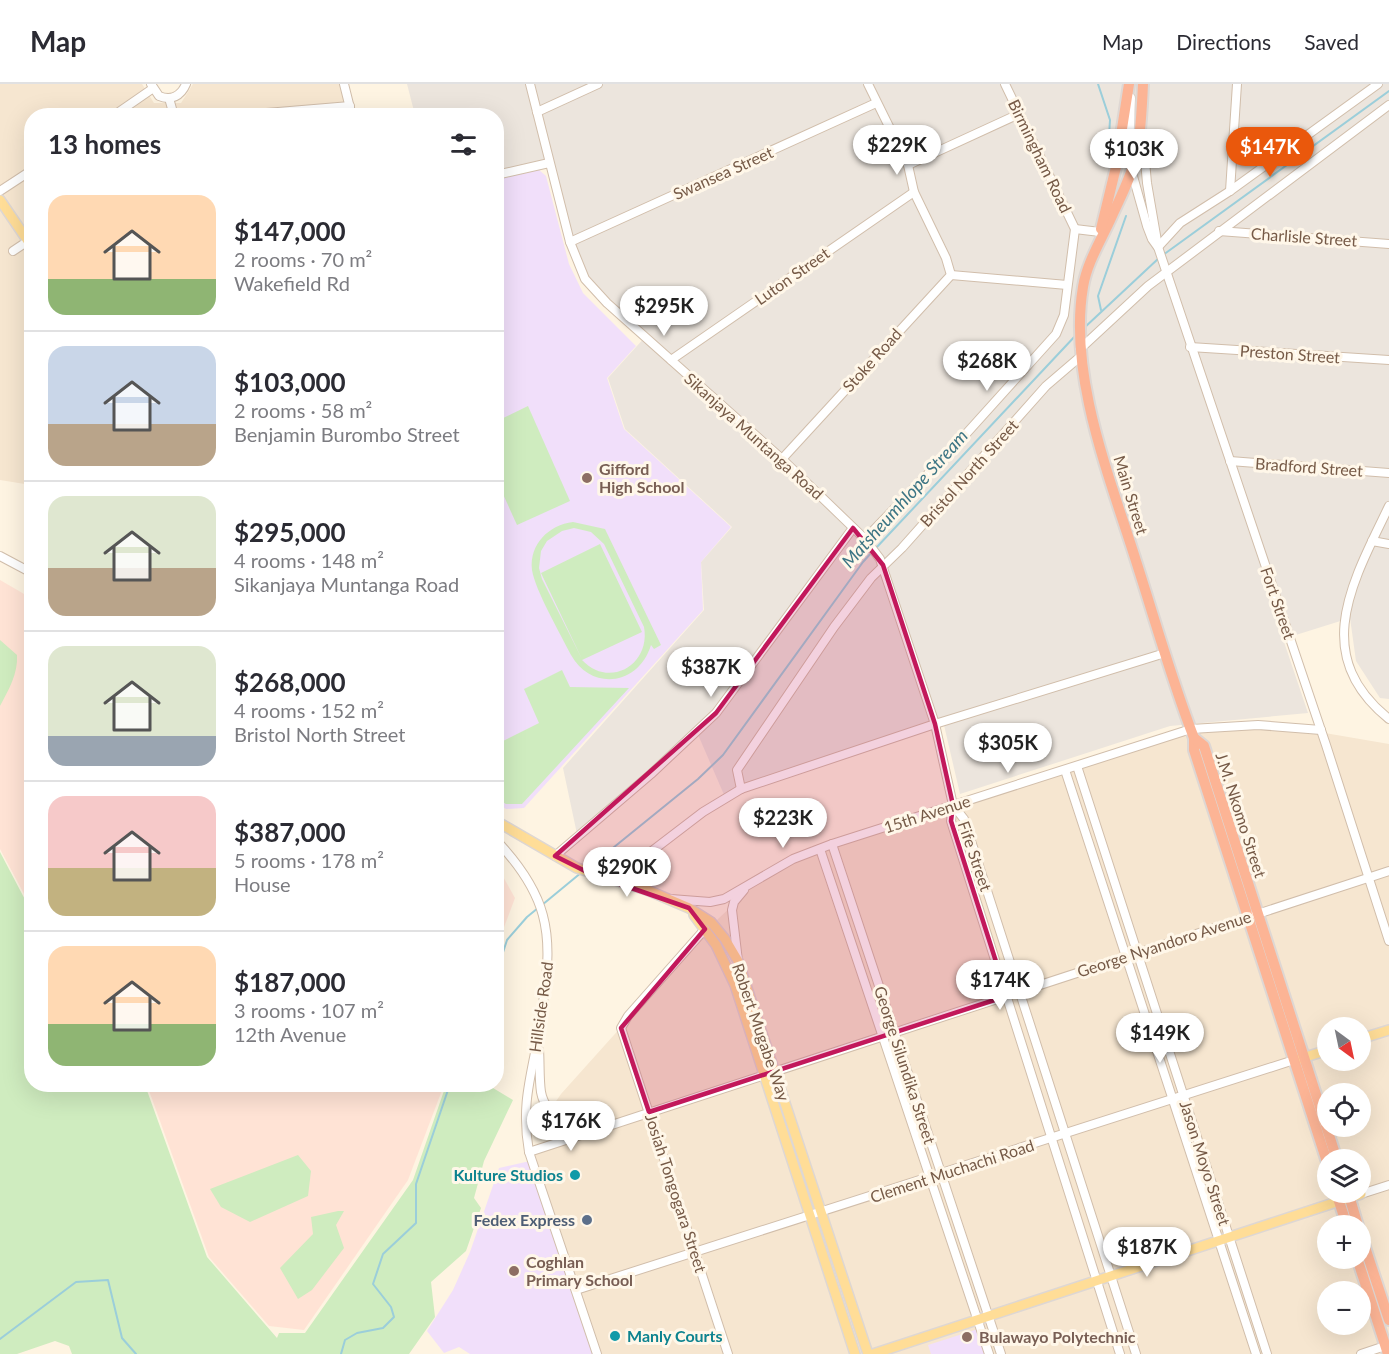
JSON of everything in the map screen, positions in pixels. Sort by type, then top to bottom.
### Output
[{"type":"highway","points":[[1094,255],[1137,152],[1143,84]]},
{"type":"highway","points":[[1094,255],[1116,166],[1129,86]]},
{"type":"highway","name":"Main Street","points":[[1094,255],[1083,287],[1081,321],[1081,348],[1090,412],[1165,653],[1193,734]]},
{"type":"highway","name":"J.M. Nkomo Street","points":[[1193,734],[1194,750],[1253,916],[1299,1059],[1323,1149]]},
{"type":"highway","name":"J.M. Nkomo Street","points":[[1299,1059],[1333,1149]]},
{"type":"highway","points":[[1371,1265],[1389,1320]]},
{"type":"highway","points":[[1361,1269],[1388,1348]]},
{"type":"main road","points":[[0,200],[24,235]]},
{"type":"main road","points":[[504,826],[577,868],[669,899],[688,908]]},
{"type":"main road","name":"Robert Mugabe Way","points":[[688,908],[711,922],[725,939],[738,961],[868,1354]]},
{"type":"main road","name":"Robert Mugabe Way","points":[[688,908],[705,929],[730,975],[855,1354]]},
{"type":"main road","points":[[1371,1036],[1389,1030]]},
{"type":"main road","name":"Clement Muchachi Road","points":[[1299,1059],[1317,1053]]},
{"type":"main road","points":[[873,1354],[1219,1241],[1324,1203]]},
{"type":"street","points":[[123,108],[152,86],[159,96],[169,98],[179,95],[186,84]]},
{"type":"street","points":[[326,108],[350,106],[344,84]]},
{"type":"street","name":"Sikanjaya Muntanga Road","points":[[530,84],[570,242],[585,279],[607,303],[782,459],[867,541],[882,562],[935,724],[953,805]]},
{"type":"street","points":[[537,112],[598,84]]},
{"type":"street","points":[[868,84],[908,165],[914,192],[946,258],[951,275],[1067,285]]},
{"type":"street","name":"Birmingham Road","points":[[1005,84],[1074,229]]},
{"type":"street","points":[[1230,190],[1237,84]]},
{"type":"street","points":[[1159,248],[1180,223],[1378,84]]},
{"type":"street","points":[[1129,86],[1131,169],[1151,236],[1159,248]]},
{"type":"street","points":[[169,98],[172,108]]},
{"type":"street","name":"Swansea Street","points":[[570,242],[876,103]]},
{"type":"street","name":"Bristol North Street","points":[[741,789],[737,770],[834,627],[882,562],[902,548],[1081,348],[1166,269],[1389,105]]},
{"type":"street","points":[[1142,111],[1144,164],[1159,248]]},
{"type":"street","points":[[908,165],[1019,114]]},
{"type":"street","points":[[504,173],[549,163]]},
{"type":"street","points":[[0,191],[24,175]]},
{"type":"street","name":"Luton Street","points":[[671,360],[914,192]]},
{"type":"street","points":[[867,541],[1051,340],[1064,315],[1074,229],[1100,232]]},
{"type":"street","name":"Charlisle Street","points":[[1219,231],[1389,244]]},
{"type":"street","points":[[13,251],[24,246]]},
{"type":"street","name":"Fort Street","points":[[1159,248],[1190,347],[1321,730],[1389,941]]},
{"type":"street","name":"Stoke Road","points":[[782,459],[951,275]]},
{"type":"street","name":"Preston Street","points":[[1190,347],[1389,360]]},
{"type":"street","name":"Bradford Street","points":[[1230,461],[1389,473]]},
{"type":"street","points":[[1389,506],[1372,541],[1349,601],[1344,620],[1343,641],[1347,660],[1356,681],[1368,699],[1389,720]]},
{"type":"street","points":[[555,856],[651,774],[716,713],[853,528]]},
{"type":"street","points":[[1372,541],[1389,544]]},
{"type":"street","points":[[0,556],[24,569]]},
{"type":"street","points":[[627,884],[638,864],[652,850],[703,812],[741,789],[935,724],[1165,653]]},
{"type":"street","name":"15th Avenue","points":[[669,899],[710,902],[724,899],[793,859],[832,844],[1077,766],[1193,734],[1258,725],[1321,730]]},
{"type":"street","name":"Jason Moyo Street","points":[[1077,766],[1268,1354]]},
{"type":"street","name":"Jason Moyo Street","points":[[1065,770],[1256,1354]]},
{"type":"street","name":"Fife Street","points":[[953,805],[964,819],[1136,1354]]},
{"type":"street","name":"Fife Street","points":[[953,805],[951,821],[1120,1354]]},
{"type":"street","name":"George Silundika Street","points":[[832,844],[1001,1354]]},
{"type":"street","name":"Hillside Road","points":[[504,848],[515,860],[535,890],[543,913],[548,961],[538,1041],[526,1105],[525,1128],[529,1152],[597,1354]]},
{"type":"street","name":"George Silundika Street","points":[[820,849],[989,1354]]},
{"type":"street","name":"George Nyandoro Avenue","points":[[529,1152],[1389,871]]},
{"type":"street","name":"15th Avenue","points":[[738,961],[732,910],[734,902],[749,884]]},
{"type":"street","name":"Josiah Tongogara Street","points":[[705,929],[628,1016],[621,1028],[728,1354]]},
{"type":"street","points":[[538,1041],[541,1090],[548,1108],[561,1118],[576,1125],[604,1128]]},
{"type":"street","name":"Clement Muchachi Road","points":[[576,1290],[1299,1059]]},
{"type":"street","points":[[1371,1191],[1389,1185]]},
{"type":"street","points":[[1361,1354],[1388,1348]]},
{"type":"highlighted area","points":[[853,528],[883,565],[935,724],[953,805],[951,821],[1007,996],[649,1112],[621,1028],[705,929],[689,908],[591,874],[555,856],[716,713]]},
{"type":"shaded area","points":[[0,84],[142,84],[154,103],[181,103],[193,84],[343,84],[349,108],[24,108],[24,484],[0,480]]},
{"type":"shaded area","points":[[407,84],[1389,84],[1389,699],[1380,698],[1356,661],[1350,618],[1283,639],[1308,713],[1170,726],[960,794],[944,725],[725,797],[696,730],[577,834],[563,768],[704,610],[701,562],[732,527],[625,429],[608,378],[646,336],[614,307],[588,278],[571,237],[551,159],[504,170],[504,108],[413,108]]},
{"type":"shaded area","name":"Gifford High School","points":[[539,170],[546,176],[569,264],[583,293],[636,346],[607,378],[624,429],[731,527],[701,562],[703,610],[524,808],[506,809],[504,808],[504,178]]},
{"type":"shaded area","points":[[0,580],[24,594],[24,894],[0,849]]},
{"type":"shaded area","points":[[1258,727],[1319,732],[1389,744],[1389,1354],[600,1354],[533,1154],[604,1124],[577,1122],[552,1107],[561,1094],[718,919],[752,887],[794,862],[842,844],[1194,731]]},
{"type":"shaded area","points":[[504,878],[515,898],[504,927]]},
{"type":"shaded area","points":[[150,1092],[441,1092],[408,1180],[304,1330],[269,1326],[209,1257]]},
{"type":"shaded area","name":"Coghlan Primary School","points":[[530,1161],[595,1354],[470,1354],[459,1347],[444,1353],[427,1331],[453,1290],[470,1252],[499,1168]]},
{"type":"shaded area","name":"Bulawayo Polytechnic","points":[[978,1329],[986,1354],[931,1354],[928,1345]]},
{"type":"green space","points":[[528,406],[570,501],[517,525],[504,496],[504,418]]},
{"type":"green space","points":[[573,522],[605,529],[661,645],[654,649],[651,645],[645,658],[636,669],[626,675],[614,679],[602,679],[580,667],[571,655],[538,589],[532,570],[537,544],[542,537],[564,524]],"holes":[[[574,528],[591,532],[604,544],[644,627],[644,641],[635,662],[626,669],[615,672],[604,672],[582,660],[642,632],[600,544],[541,573],[582,659],[542,579],[539,568],[541,551],[547,541],[562,531]]]},
{"type":"green space","points":[[0,640],[17,655],[17,662],[10,687],[0,706]]},
{"type":"green space","points":[[562,670],[570,687],[629,688],[522,804],[506,804],[504,803],[504,740],[539,723],[524,689]]},
{"type":"green space","points":[[0,852],[24,898],[24,1092],[148,1092],[207,1257],[277,1338],[279,1333],[305,1333],[413,1180],[444,1092],[500,1092],[513,1100],[484,1161],[474,1198],[481,1208],[466,1251],[431,1282],[435,1317],[409,1354],[72,1354],[69,1346],[55,1341],[17,1354],[0,1354]]},
{"type":"green space","points":[[298,1155],[311,1171],[308,1196],[250,1222],[221,1207],[210,1189]]},
{"type":"green space","points":[[344,1211],[336,1225],[344,1248],[312,1290],[298,1299],[280,1268],[313,1234],[311,1217]]},
{"type":"waterway","points":[[1098,84],[1110,120],[1108,152]]},
{"type":"waterway","name":"Matsheumhlope Stream","points":[[1163,255],[1389,91]]},
{"type":"waterway","points":[[1101,310],[1098,296],[1126,216]]},
{"type":"waterway","name":"Matsheumhlope Stream","points":[[1084,328],[1159,258]]},
{"type":"waterway","name":"Matsheumhlope Stream","points":[[876,548],[1077,334]]},
{"type":"waterway","name":"Matsheumhlope Stream","points":[[587,869],[698,779],[723,755],[872,552]]},
{"type":"waterway","name":"Matsheumhlope Stream","points":[[542,905],[582,872]]},
{"type":"waterway","name":"Matsheumhlope Stream","points":[[504,949],[507,940],[538,908]]},
{"type":"waterway","name":"Matsheumhlope Stream","points":[[341,1354],[345,1340],[357,1333],[383,1328],[394,1317],[391,1307],[373,1284],[383,1254],[416,1223],[416,1184],[447,1092]]},
{"type":"waterway","name":"Matsheumhlope Stream","points":[[0,1339],[76,1282],[108,1280],[122,1338],[136,1354]]},
{"type":"place","name":"Gifford High School","points":[[587,478]]},
{"type":"place","name":"Kulture Studios","points":[[575,1175]]},
{"type":"place","name":"Fedex Express","points":[[587,1220]]},
{"type":"place","name":"Coghlan Primary School","points":[[514,1271]]},
{"type":"place","name":"Manly Courts","points":[[615,1336]]},
{"type":"place","name":"Bulawayo Polytechnic","points":[[967,1337]]}]
